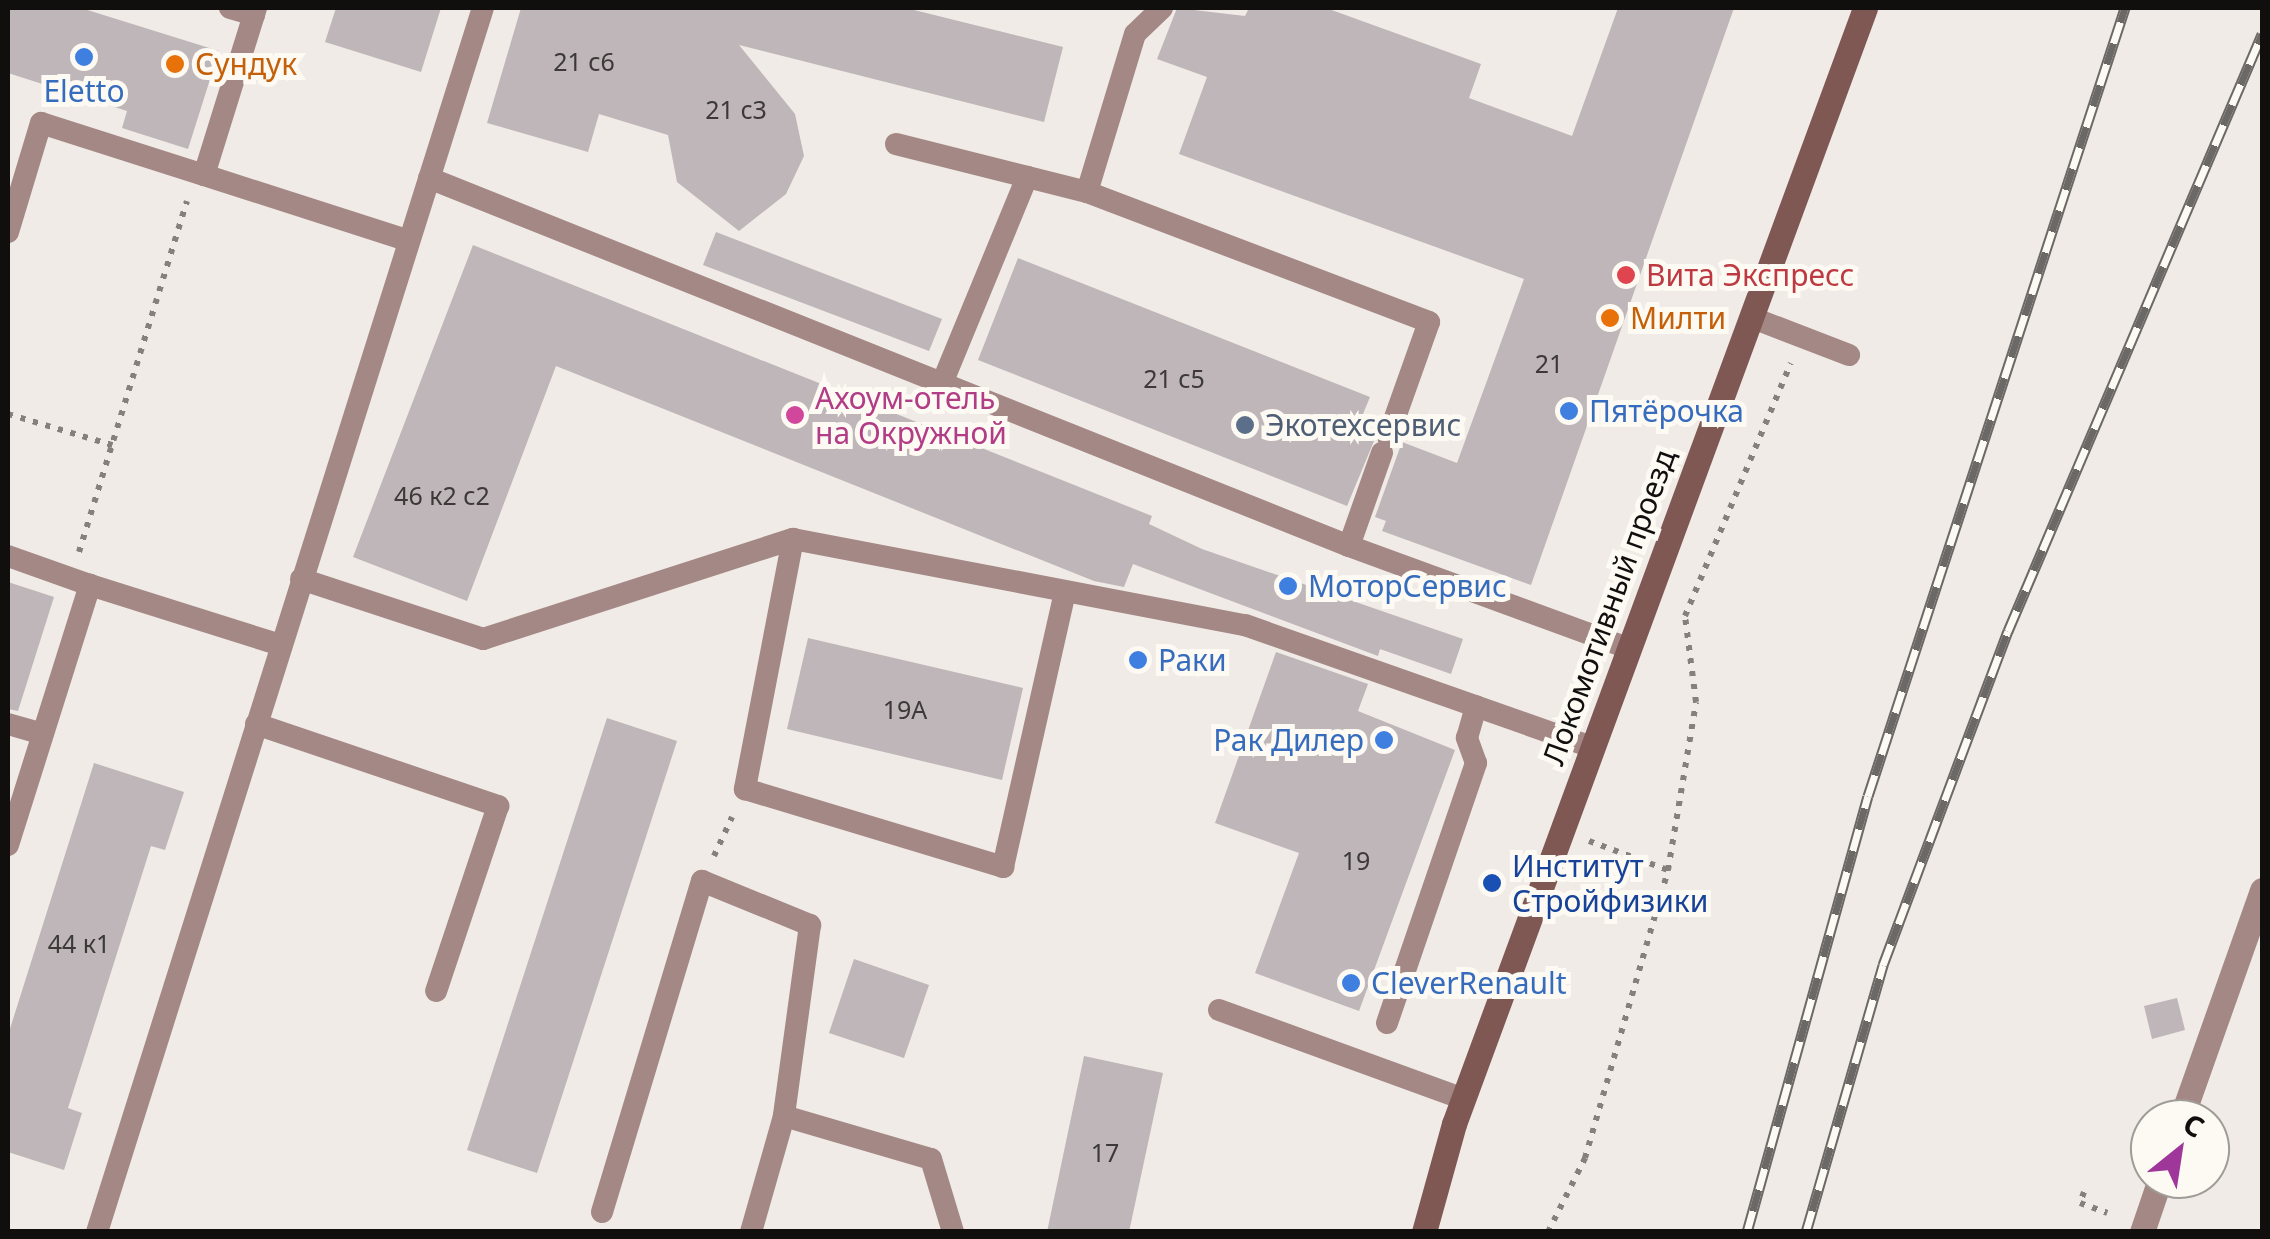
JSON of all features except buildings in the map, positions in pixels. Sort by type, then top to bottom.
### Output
[{"type":"street","name":"Локомотивный проезд","points":[[1424,1232],[1463,1099],[1865,8]]},
{"type":"street","points":[[2188,1099],[2262,890]]},
{"type":"street","points":[[2142,1232],[2153,1199]]},
{"type":"lane","points":[[200,174],[255,11],[230,8]]},
{"type":"lane","points":[[98,1232],[484,8]]},
{"type":"lane","points":[[1087,192],[1135,34],[1162,8]]},
{"type":"lane","points":[[8,232],[41,123],[409,242]]},
{"type":"lane","points":[[896,144],[1087,192],[1429,322],[1349,546]]},
{"type":"lane","points":[[429,178],[1349,546],[1627,648]]},
{"type":"lane","points":[[943,381],[1027,178]]},
{"type":"lane","points":[[1753,318],[1850,355]]},
{"type":"lane","points":[[301,579],[483,639],[793,539],[1064,596],[1244,625],[1591,746]]},
{"type":"lane","points":[[793,539],[745,789],[1003,867],[1064,596]]},
{"type":"lane","points":[[8,556],[280,645]]},
{"type":"lane","points":[[8,846],[43,734],[81,581]]},
{"type":"lane","points":[[1387,1023],[1476,763],[1466,738],[1476,706]]},
{"type":"lane","points":[[8,724],[43,734]]},
{"type":"lane","points":[[256,724],[498,806],[436,990]]},
{"type":"lane","points":[[602,1212],[702,882],[810,924],[784,1116],[751,1232]]},
{"type":"lane","points":[[1219,1010],[1463,1099]]},
{"type":"lane","points":[[784,1116],[931,1159],[953,1232]]},
{"type":"path","points":[[81,581],[112,445],[200,174]]},
{"type":"path","points":[[1548,1232],[1586,1158],[1668,870],[1696,702],[1685,616],[1802,336]]},
{"type":"path","points":[[8,414],[112,445]]},
{"type":"path","points":[[702,882],[745,789]]},
{"type":"path","points":[[1583,839],[1668,870]]},
{"type":"path","points":[[2084,1192],[2080,1203],[2107,1213]]},
{"type":"railway","points":[[1747,1232],[1868,796],[2125,8]]},
{"type":"railway","points":[[1806,1232],[1883,965],[2008,631],[2262,34]]},
{"type":"place","name":"Eletto","points":[[84,57]]},
{"type":"place","name":"Сундук","points":[[175,64]]},
{"type":"place","name":"Вита Экспресс","points":[[1626,275]]},
{"type":"place","name":"Милти","points":[[1610,318]]},
{"type":"place","name":"Пятёрочка","points":[[1569,411]]},
{"type":"place","name":"Ахоум-отель на Окружной","points":[[795,415]]},
{"type":"place","name":"Экотехсервис","points":[[1245,425]]},
{"type":"place","name":"МоторСервис","points":[[1288,586]]},
{"type":"place","name":"Раки","points":[[1138,660]]},
{"type":"place","name":"Рак Дилер","points":[[1384,740]]},
{"type":"place","name":"Институт Стройфизики","points":[[1492,883]]},
{"type":"place","name":"CleverRenault","points":[[1351,983]]}]
